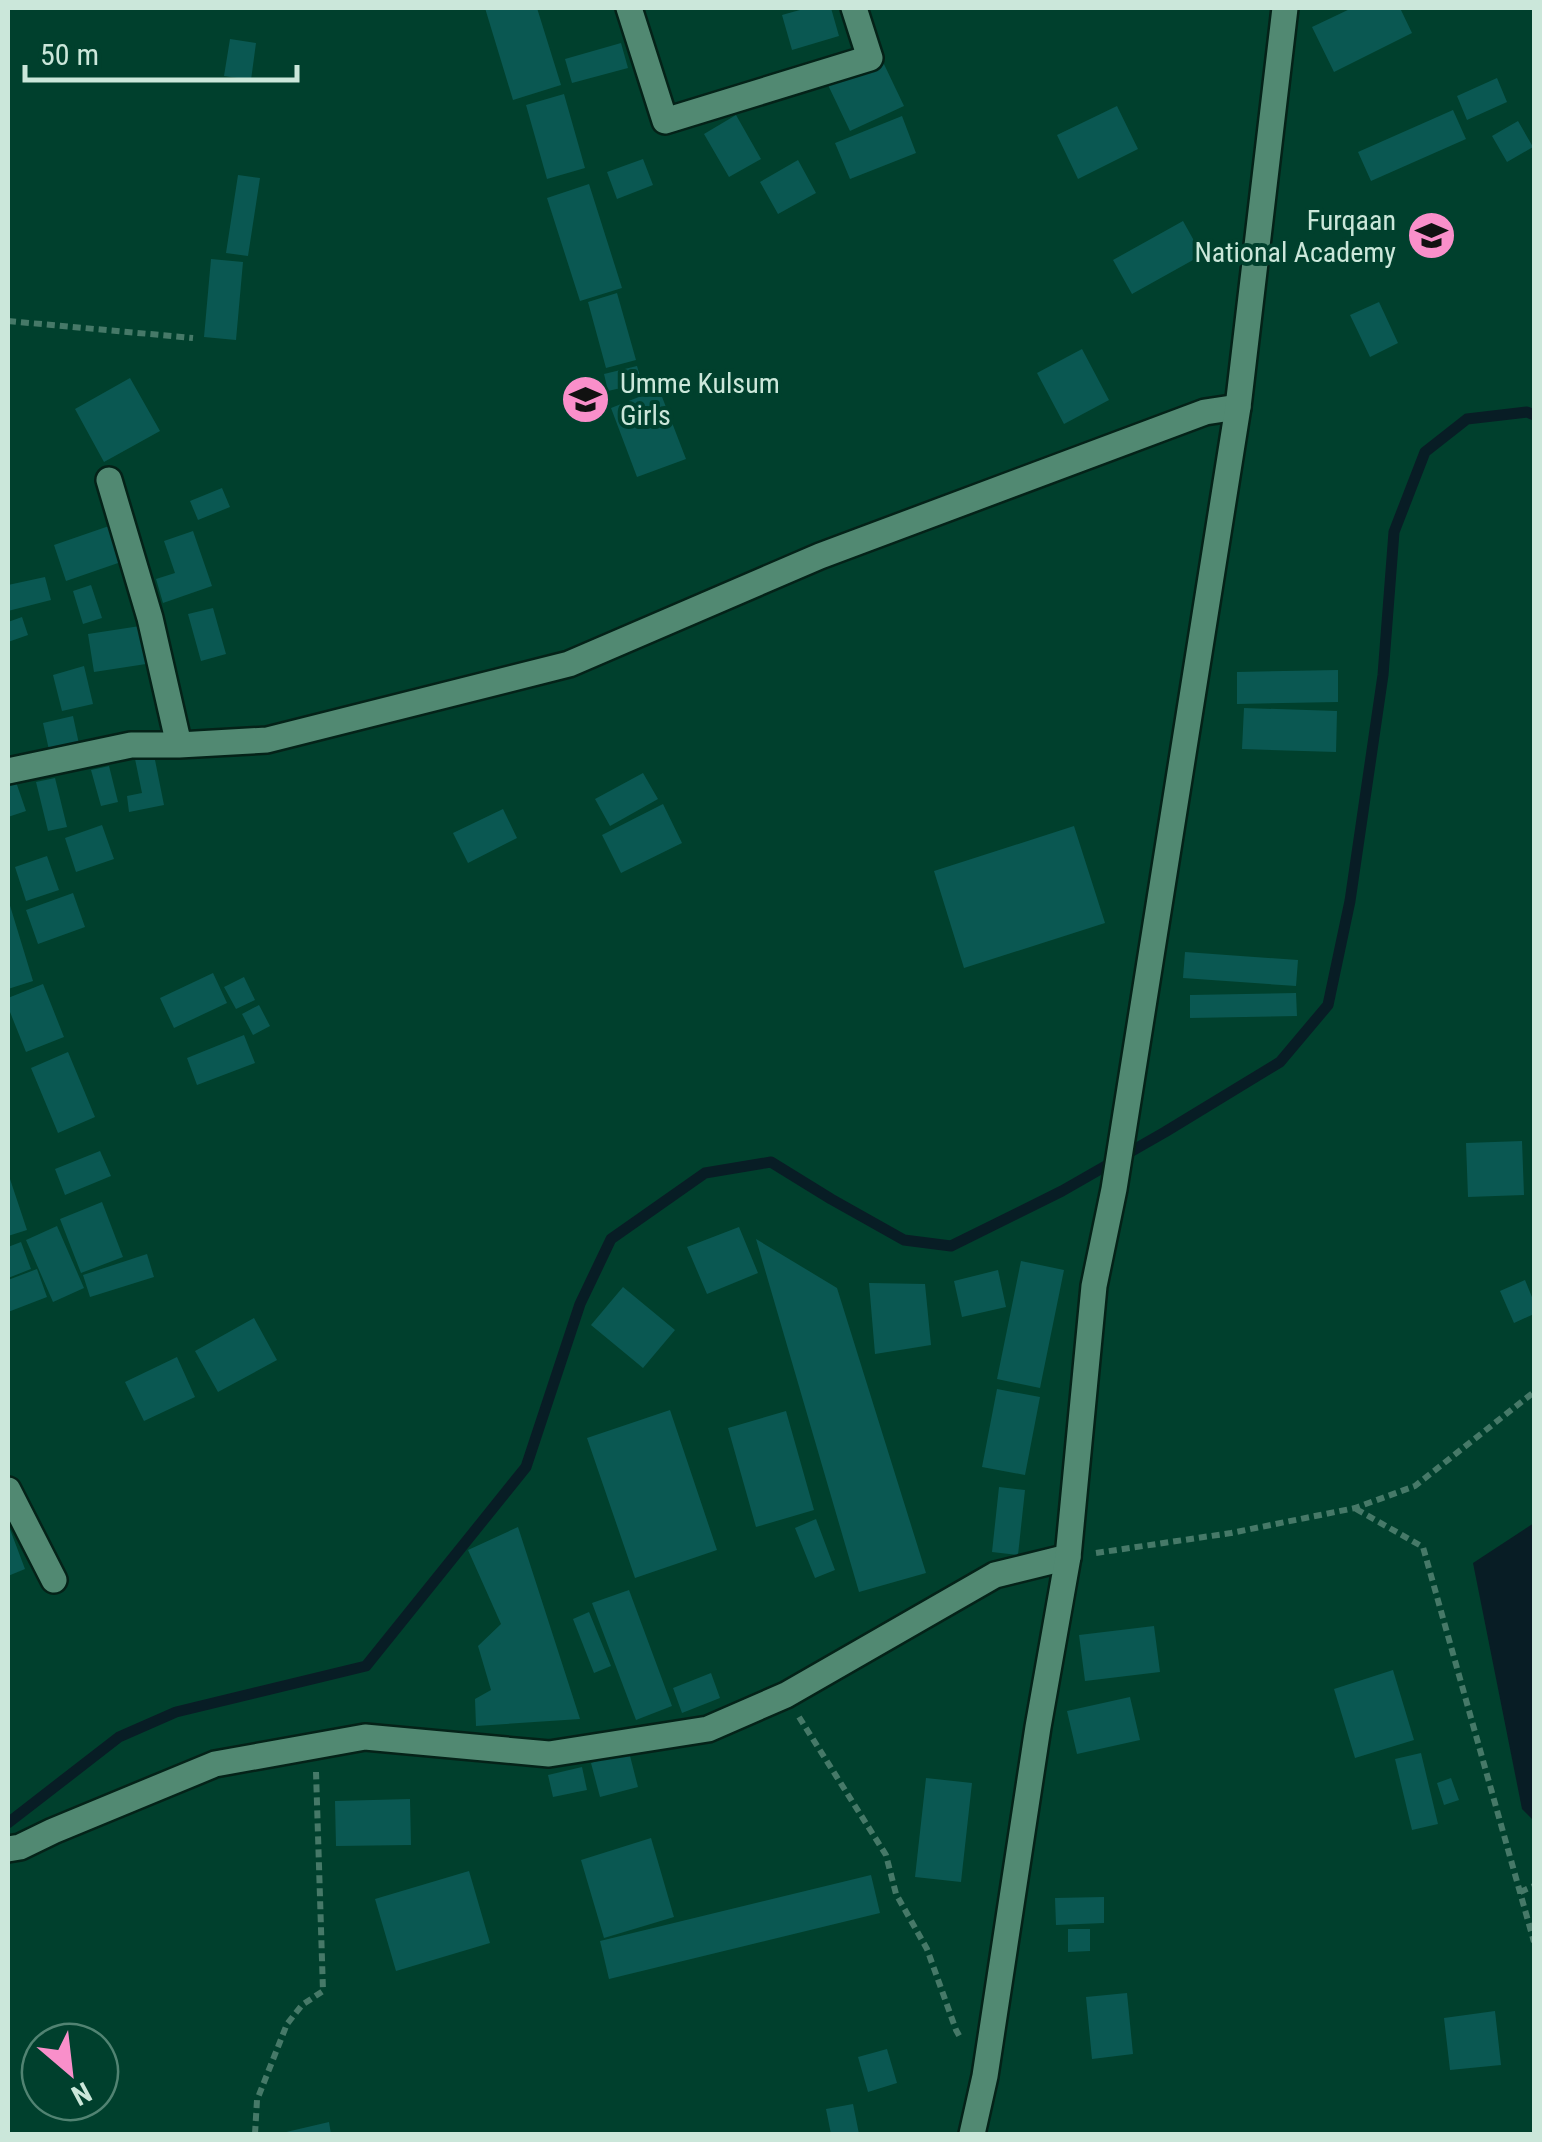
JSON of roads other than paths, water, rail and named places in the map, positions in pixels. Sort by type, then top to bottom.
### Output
[{"type":"street","points":[[630,8],[665,121],[870,58],[854,8]]},
{"type":"street","points":[[972,2134],[985,2076],[1068,1558],[1094,1286],[1114,1189],[1238,407],[1285,8]]},
{"type":"street","points":[[8,772],[131,745],[268,740],[569,664],[820,556],[1205,412],[1238,407]]},
{"type":"street","points":[[109,480],[150,618],[179,746]]},
{"type":"street","points":[[10,1499],[54,1580]]},
{"type":"street","points":[[8,1849],[215,1764],[365,1737],[549,1754],[708,1729],[786,1695],[995,1575],[1068,1558]]},
{"type":"water","points":[[1534,1523],[1534,1821],[1522,1809],[1473,1563]]},
{"type":"waterway","points":[[8,1823],[119,1737],[176,1712],[366,1666],[526,1467],[580,1304],[611,1239],[705,1173],[771,1162],[904,1240],[951,1246],[1062,1191],[1280,1062],[1328,1005],[1350,901],[1383,675],[1394,532],[1425,452],[1467,419],[1527,412],[1534,415]]},
{"type":"place","name":"Furqaan National Academy","points":[[1431,236]]},
{"type":"place","name":"Umme Kulsum Girls","points":[[585,399]]}]
